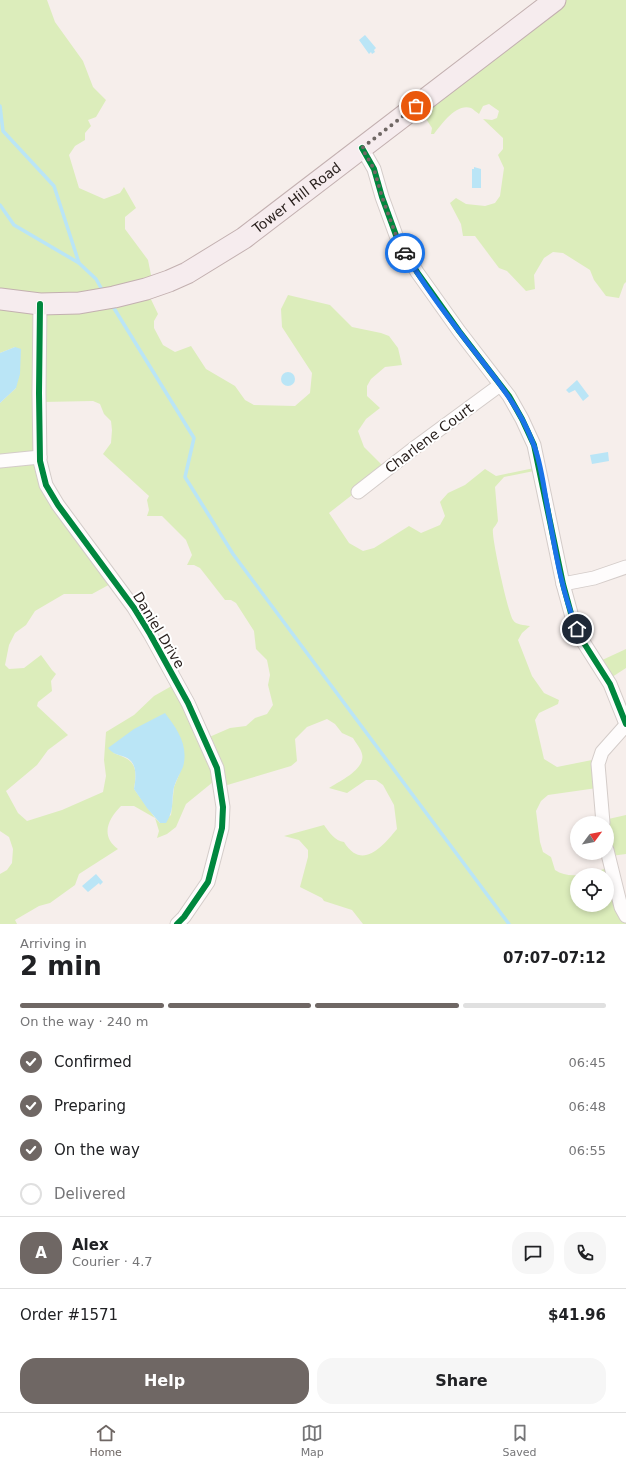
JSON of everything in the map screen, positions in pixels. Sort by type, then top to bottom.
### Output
[{"type":"main road","name":"Tower Hill Road","points":[[0,299],[40,304],[79,303],[146,289],[169,282],[187,273],[244,238],[555,0]]},
{"type":"street","points":[[362,148],[374,169],[382,197],[397,238],[417,272],[459,331],[509,396],[534,445],[563,584],[572,617],[582,640],[610,684],[626,724],[602,752],[598,764],[602,816]]},
{"type":"street","name":"Daniel Drive","points":[[40,304],[40,457],[46,485],[58,505],[134,608],[150,634],[188,702],[217,768],[223,807],[222,828],[208,882],[184,917],[177,924]]},
{"type":"street","name":"Charlene Court","points":[[358,492],[500,384]]},
{"type":"street","points":[[0,461],[40,457]]},
{"type":"street","points":[[563,584],[594,578],[626,567]]},
{"type":"street","points":[[609,860],[621,907],[626,916]]},
{"type":"green space","points":[[0,0],[47,0],[55,22],[83,61],[93,87],[106,100],[96,117],[88,120],[91,126],[85,133],[85,140],[75,146],[69,155],[79,188],[104,199],[120,193],[124,187],[136,208],[125,217],[125,229],[148,260],[153,285],[147,291],[158,314],[154,321],[154,328],[163,345],[175,352],[191,346],[206,369],[235,386],[245,400],[254,405],[295,406],[310,393],[312,373],[282,327],[281,309],[288,295],[330,305],[352,327],[389,336],[398,348],[402,365],[385,367],[371,379],[367,386],[367,396],[380,408],[366,419],[358,431],[364,447],[385,468],[329,513],[349,543],[363,551],[374,548],[409,526],[421,533],[440,525],[445,516],[440,502],[448,493],[465,485],[485,469],[496,476],[539,467],[539,470],[504,477],[495,487],[498,521],[493,529],[493,535],[497,559],[513,620],[518,624],[530,626],[522,633],[518,640],[532,676],[544,693],[559,700],[558,704],[539,713],[535,720],[544,759],[557,767],[592,760],[597,788],[548,795],[541,801],[536,811],[540,842],[543,852],[551,857],[555,870],[570,875],[570,912],[614,912],[614,876],[626,913],[626,924],[363,924],[352,910],[324,901],[322,898],[300,887],[308,857],[308,850],[299,840],[284,836],[324,825],[332,836],[344,842],[351,851],[358,855],[365,855],[378,849],[397,829],[394,805],[383,785],[376,780],[366,780],[347,793],[329,788],[356,770],[360,765],[362,754],[353,738],[342,733],[335,724],[327,719],[307,727],[295,739],[297,761],[291,766],[224,786],[213,782],[186,804],[176,827],[167,834],[157,838],[159,831],[155,818],[134,806],[121,806],[113,816],[108,828],[109,839],[118,849],[79,874],[75,885],[50,903],[39,906],[15,920],[17,924],[0,924],[0,874],[7,870],[12,863],[13,849],[9,837],[0,831],[0,403],[16,388],[15,347],[0,353]],"holes":[[[93,401],[100,404],[104,414],[111,421],[112,430],[111,443],[103,454],[149,496],[147,500],[149,510],[147,516],[162,516],[186,540],[192,555],[187,565],[194,565],[200,568],[225,600],[231,600],[236,603],[254,631],[256,649],[267,660],[270,675],[268,685],[273,705],[267,714],[255,718],[246,726],[230,728],[207,738],[177,683],[154,696],[134,715],[106,732],[104,760],[106,776],[103,792],[62,810],[27,821],[18,813],[6,791],[37,765],[48,750],[68,735],[37,706],[38,702],[52,691],[51,681],[56,674],[41,655],[24,668],[9,669],[5,665],[9,645],[15,633],[26,625],[35,611],[64,594],[92,594],[114,582],[46,480],[42,402]],[[113,753],[183,765],[174,787],[171,815],[160,823],[134,789],[136,775],[133,765],[126,758]]]},
{"type":"green space","points":[[554,0],[626,0],[626,282],[619,298],[606,296],[594,280],[590,270],[563,253],[553,252],[544,258],[534,275],[535,289],[526,291],[507,271],[499,268],[475,236],[463,236],[461,224],[450,203],[456,198],[466,204],[485,206],[495,203],[500,196],[504,168],[498,155],[503,149],[503,138],[483,119],[492,120],[497,118],[499,111],[489,104],[483,106],[479,114],[471,108],[465,107],[455,112],[434,134],[431,134],[432,128],[417,105]]},
{"type":"green space","points":[[626,649],[626,668],[609,679],[598,662]]},
{"type":"green space","points":[[626,815],[626,854],[614,856],[614,818]]},
{"type":"water","points":[[365,35],[376,48],[374,50],[375,52],[372,54],[371,52],[369,54],[359,40]]},
{"type":"water","points":[[474,167],[481,169],[481,188],[472,188],[472,169],[474,169]]},
{"type":"water","points":[[15,347],[21,349],[20,374],[16,388],[0,403],[0,353]]},
{"type":"water","points":[[288,372],[293,374],[295,379],[293,384],[288,386],[283,384],[281,379],[283,374]]},
{"type":"water","points":[[577,380],[589,396],[583,401],[575,390],[569,393],[566,390]]},
{"type":"water","points":[[608,452],[609,461],[592,464],[590,455]]},
{"type":"water","points":[[165,713],[178,731],[181,738],[184,759],[183,767],[174,787],[171,813],[166,823],[160,823],[147,808],[134,789],[135,771],[132,763],[129,759],[113,753],[108,748],[134,729]]},
{"type":"water","points":[[96,874],[103,882],[100,885],[99,883],[88,892],[82,886]]},
{"type":"waterway","points":[[0,106],[3,131],[54,186],[79,263]]},
{"type":"waterway","points":[[0,205],[14,225],[79,263],[96,279],[104,293]]},
{"type":"waterway","points":[[112,305],[194,438],[185,477],[233,554],[509,924]]},
{"type":"cycle path","points":[[362,148],[374,169],[382,197],[397,238],[417,272],[459,331],[509,396],[534,445],[563,584],[572,617],[582,640],[610,684],[626,724]]},
{"type":"cycle path","points":[[40,304],[40,461],[46,485],[58,505],[134,608],[150,634],[188,703],[217,768],[223,807],[222,828],[208,882],[184,917],[177,924]]},
{"type":"way so far","points":[[405,253],[397,238],[382,197],[374,169],[362,148],[416,106]]},
{"type":"route","points":[[405,253],[459,331],[509,396],[534,445],[563,584],[572,617],[577,629]]}]
